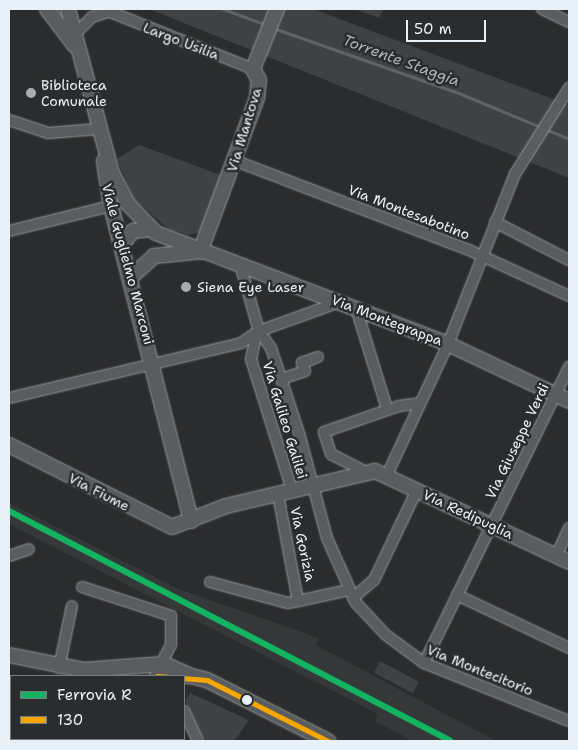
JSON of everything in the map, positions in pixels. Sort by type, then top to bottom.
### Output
[{"type":"street","points":[[47,9],[80,55]]},
{"type":"street","name":"Viale Guglielmo Marconi","points":[[68,9],[76,33],[106,156],[104,172],[111,206],[124,242],[191,521]]},
{"type":"street","name":"Via Mantova","points":[[200,252],[236,161],[258,92],[253,69],[277,9]]},
{"type":"street","points":[[542,9],[569,22]]},
{"type":"street","name":"Largo Usilia","points":[[76,33],[92,17],[105,11],[253,69]]},
{"type":"street","points":[[386,475],[448,344],[515,174],[526,161],[560,99],[569,88]]},
{"type":"street","points":[[9,120],[48,132],[99,129]]},
{"type":"street","points":[[106,156],[124,198],[151,229],[200,252]]},
{"type":"street","name":"Via Montesabotino","points":[[236,161],[482,255],[569,296]]},
{"type":"street","points":[[9,231],[111,206]]},
{"type":"street","points":[[495,222],[569,260]]},
{"type":"street","points":[[124,242],[133,231],[151,229]]},
{"type":"street","points":[[132,276],[154,256],[200,252]]},
{"type":"street","name":"Via Montegrappa","points":[[200,252],[240,264],[448,344],[569,401]]},
{"type":"street","name":"Via Galileo Galilei","points":[[240,264],[259,330],[269,344],[281,379],[314,485],[324,528],[351,594]]},
{"type":"street","points":[[9,398],[241,343],[259,330],[340,302]]},
{"type":"street","points":[[356,308],[387,409]]},
{"type":"street","name":"Via Galileo Galilei","points":[[259,330],[250,354],[285,492]]},
{"type":"street","points":[[281,379],[305,371],[302,363],[318,357]]},
{"type":"street","name":"Via Giuseppe Verdi","points":[[424,663],[569,367]]},
{"type":"street","points":[[366,472],[331,454],[323,439],[328,430],[387,409],[420,404]]},
{"type":"street","name":"Via Fiume","points":[[9,446],[162,524],[174,527],[226,506],[366,472]]},
{"type":"street","name":"Via Redipuglia","points":[[366,472],[386,475],[569,562]]},
{"type":"street","points":[[351,594],[374,580],[417,490]]},
{"type":"street","name":"Via Gorizia","points":[[285,492],[298,601]]},
{"type":"street","points":[[556,556],[569,528]]},
{"type":"street","points":[[9,556],[29,549]]},
{"type":"street","name":"Via Gorizia","points":[[210,582],[288,603],[351,594]]},
{"type":"street","points":[[82,587],[171,616],[171,645],[159,670]]},
{"type":"street","name":"Via Montecitorio","points":[[351,594],[386,635],[424,663],[569,721]]},
{"type":"street","points":[[457,595],[569,648]]},
{"type":"street","points":[[59,668],[72,606]]},
{"type":"street","points":[[9,655],[59,668],[110,673],[159,670],[179,675]]},
{"type":"street","points":[[185,677],[328,741]]},
{"type":"street","points":[[185,713],[198,741]]},
{"type":"shaded area","points":[[149,9],[313,9],[569,105],[569,178]]},
{"type":"shaded area","points":[[354,9],[384,9],[379,18]]},
{"type":"shaded area","points":[[139,145],[221,175],[201,232],[188,235],[169,229],[134,199],[117,159]]},
{"type":"shaded area","points":[[9,503],[178,589],[319,638],[316,645],[496,741],[413,741],[375,721],[378,714],[9,524]]},
{"type":"shaded area","points":[[380,661],[419,682],[413,693],[374,672]]},
{"type":"shaded area","points":[[190,693],[249,720],[234,741],[205,741],[185,701]]},
{"type":"waterway","name":"Torrente Staggia","points":[[223,9],[267,25]]},
{"type":"waterway","name":"Torrente Staggia","points":[[273,28],[461,94],[569,139]]},
{"type":"rail line","name":"R","points":[[9,511],[450,741]]},
{"type":"transit line","name":"130","points":[[185,678],[207,680],[328,741]]},
{"type":"place","name":"Biblioteca Comunale","points":[[31,93]]},
{"type":"place","name":"Siena Eye Laser","points":[[186,287]]}]
